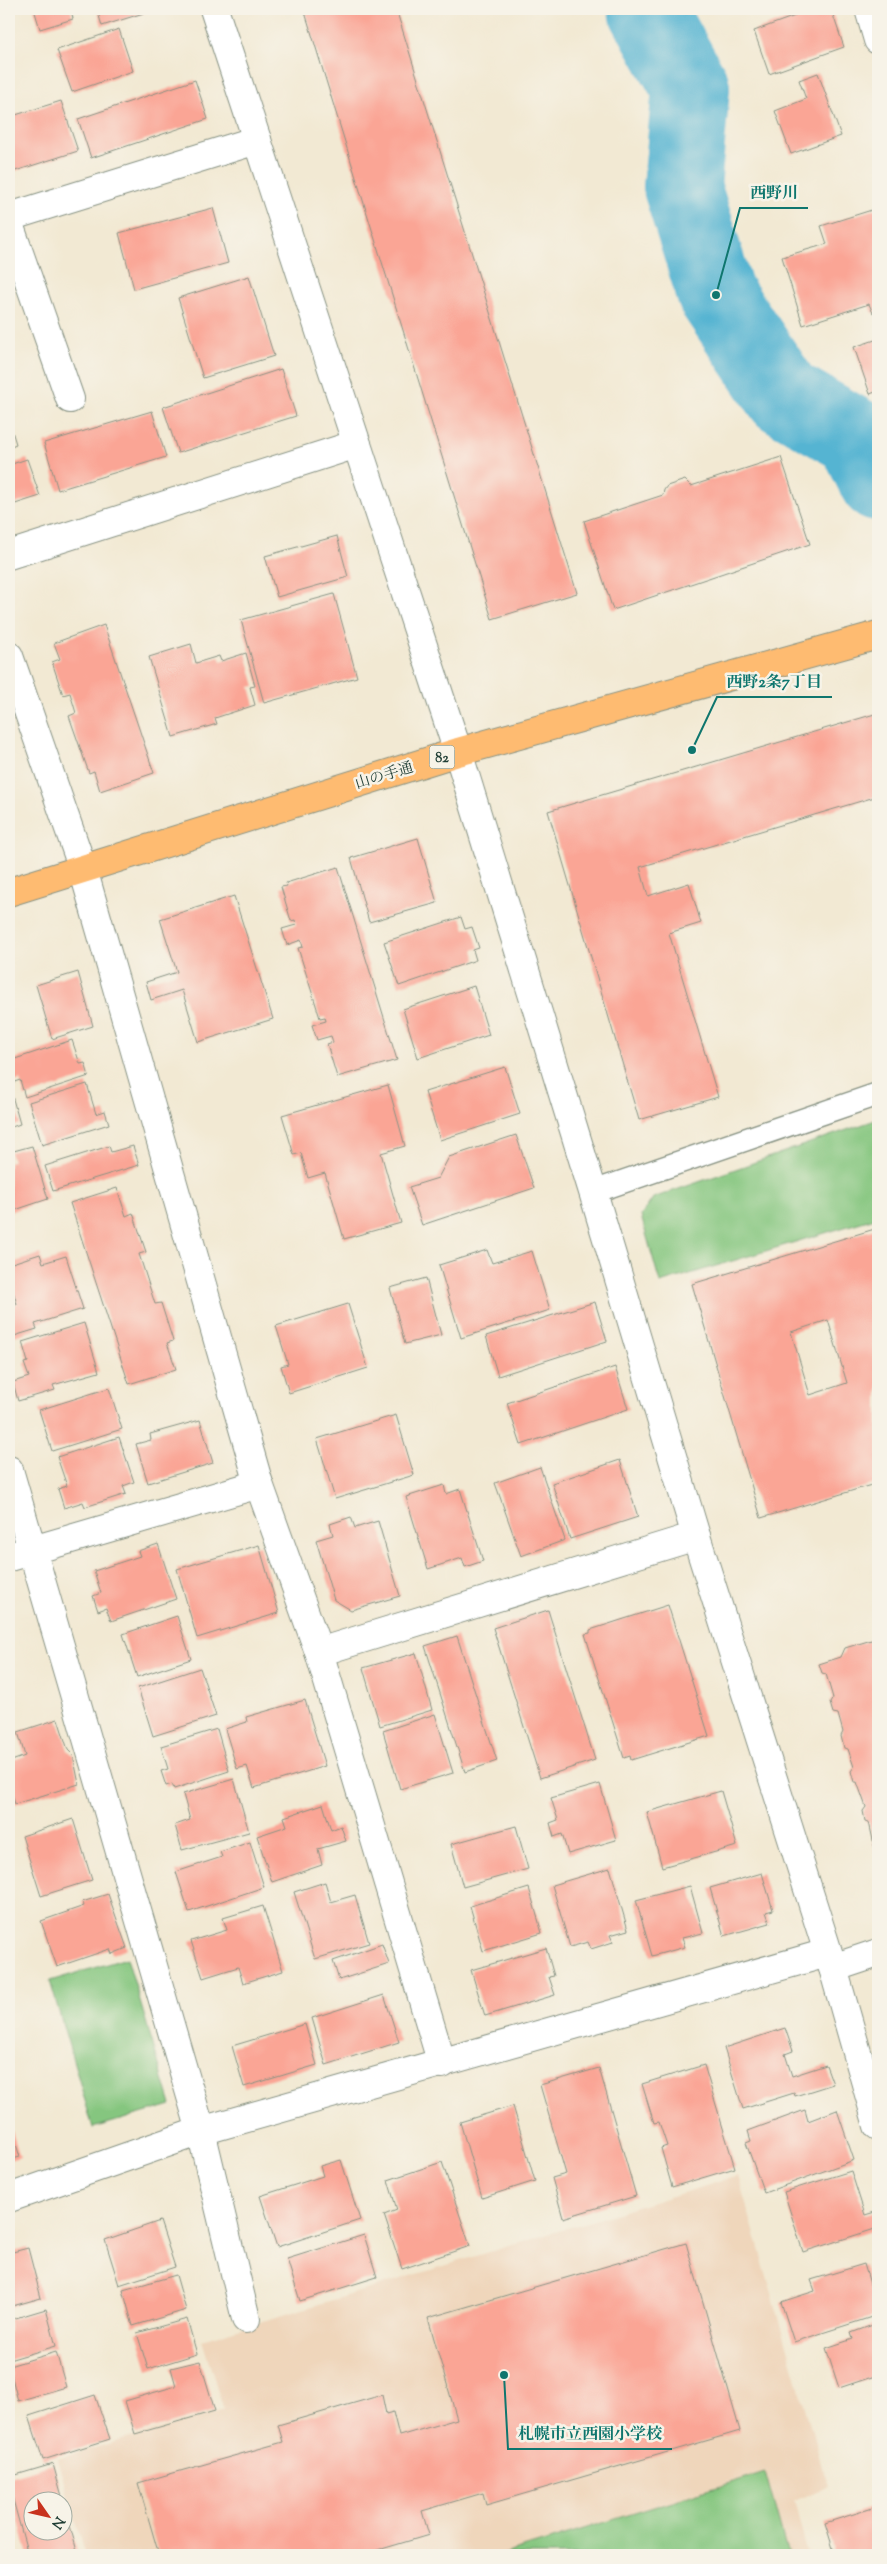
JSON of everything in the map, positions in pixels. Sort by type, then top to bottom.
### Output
[{"type":"main road","name":"山の手通","points":[[9,892],[458,752],[876,642]]},
{"type":"street","points":[[214,9],[458,752],[594,1192],[696,1536],[830,1961],[878,2126]]},
{"type":"street","points":[[869,9],[878,40]]},
{"type":"street","points":[[9,217],[257,140]]},
{"type":"street","points":[[9,224],[70,399]]},
{"type":"street","points":[[9,554],[356,444]]},
{"type":"street","points":[[9,656],[83,869],[259,1484],[319,1652],[442,2064]]},
{"type":"street","points":[[9,1470],[21,1553],[201,2132],[246,2319]]},
{"type":"street","points":[[21,1553],[259,1484]]},
{"type":"street","points":[[319,1652],[696,1536]]},
{"type":"street","points":[[9,2198],[201,2132],[442,2064],[830,1961],[878,1953]]},
{"type":"lane","points":[[594,1192],[878,1094]]},
{"type":"shaded area","points":[[738,2176],[828,2487],[794,2501],[808,2555],[86,2555],[72,2509],[72,2492],[67,2492],[57,2459],[224,2410],[202,2340]]},
{"type":"green space","points":[[878,1119],[878,1217],[660,1283],[641,1216],[653,1198]]},
{"type":"green space","points":[[127,1958],[171,2105],[93,2128],[50,1981]]},
{"type":"green space","points":[[765,2472],[788,2555],[501,2555]]},
{"type":"building","points":[[34,9],[71,9],[73,19],[40,29]]},
{"type":"building","points":[[97,9],[150,9],[150,11],[102,26]]},
{"type":"building","points":[[304,9],[396,9],[577,593],[492,619]]},
{"type":"building","points":[[793,9],[831,9],[844,47],[769,74],[754,31],[795,16]]},
{"type":"building","points":[[119,29],[133,71],[72,92],[57,50]]},
{"type":"building","points":[[818,73],[841,136],[791,154],[775,111],[806,99],[799,80]]},
{"type":"building","points":[[195,80],[208,119],[91,158],[78,119]]},
{"type":"building","points":[[61,101],[78,151],[9,173],[9,117]]},
{"type":"building","points":[[213,208],[228,263],[134,289],[119,233]]},
{"type":"building","points":[[878,208],[878,312],[873,313],[869,304],[803,325],[782,257],[827,244],[821,226]]},
{"type":"building","points":[[249,276],[274,356],[203,378],[178,298]]},
{"type":"building","points":[[878,339],[878,391],[870,394],[854,347]]},
{"type":"building","points":[[281,369],[296,416],[178,453],[163,407]]},
{"type":"building","points":[[152,411],[166,457],[58,490],[44,443]]},
{"type":"building","points":[[9,421],[16,444],[9,447]]},
{"type":"building","points":[[781,457],[810,544],[613,610],[584,521],[663,495],[667,486],[685,480],[691,486]]},
{"type":"building","points":[[27,459],[40,496],[9,506],[9,465]]},
{"type":"building","points":[[337,536],[348,577],[277,597],[265,556]]},
{"type":"building","points":[[334,594],[357,677],[264,703],[241,620]]},
{"type":"building","points":[[104,625],[154,773],[100,791],[94,771],[89,773],[69,716],[76,713],[70,693],[63,695],[52,662],[60,659],[54,643]]},
{"type":"building","points":[[191,644],[196,663],[219,656],[221,661],[246,653],[255,686],[250,687],[255,705],[215,718],[217,724],[173,737],[149,657]]},
{"type":"building","points":[[878,713],[878,796],[640,867],[648,896],[689,883],[701,923],[669,933],[718,1097],[639,1120],[548,811]]},
{"type":"building","points":[[418,838],[437,903],[369,922],[351,858]]},
{"type":"building","points":[[338,867],[397,1060],[337,1077],[327,1044],[333,1042],[331,1036],[317,1040],[312,1025],[326,1021],[325,1017],[320,1018],[298,948],[303,947],[301,940],[287,945],[282,929],[296,925],[295,920],[291,921],[281,887],[287,886],[286,883]]},
{"type":"building","points":[[234,896],[273,1019],[198,1042],[182,990],[151,1000],[146,982],[177,972],[160,919]]},
{"type":"building","points":[[461,917],[465,929],[472,927],[479,948],[473,950],[476,960],[399,986],[384,942]]},
{"type":"building","points":[[78,972],[93,1026],[52,1039],[36,985]]},
{"type":"building","points":[[474,986],[489,1035],[418,1058],[403,1009]]},
{"type":"building","points":[[72,1040],[80,1064],[85,1063],[89,1076],[25,1097],[20,1080],[9,1084],[9,1061]]},
{"type":"building","points":[[505,1067],[520,1114],[440,1140],[425,1092]]},
{"type":"building","points":[[87,1084],[96,1114],[105,1111],[109,1124],[42,1145],[29,1102]]},
{"type":"building","points":[[388,1085],[405,1146],[381,1153],[401,1223],[344,1239],[325,1173],[308,1178],[301,1153],[294,1155],[282,1115]]},
{"type":"building","points":[[9,1092],[11,1092],[20,1124],[9,1128]]},
{"type":"building","points":[[516,1135],[534,1188],[422,1225],[409,1187],[438,1178],[449,1157]]},
{"type":"building","points":[[32,1146],[48,1199],[9,1212],[9,1162],[13,1161],[10,1152]]},
{"type":"building","points":[[109,1146],[111,1152],[133,1146],[139,1165],[53,1191],[45,1166]]},
{"type":"building","points":[[117,1188],[126,1216],[133,1213],[146,1252],[139,1254],[155,1304],[161,1303],[173,1341],[167,1343],[176,1369],[129,1384],[70,1203]]},
{"type":"building","points":[[878,1228],[878,1483],[761,1518],[692,1284]],"holes":[[[828,1320],[847,1383],[810,1395],[791,1332]]]},
{"type":"building","points":[[487,1250],[492,1263],[532,1251],[550,1310],[461,1338],[439,1265]]},
{"type":"building","points":[[40,1254],[43,1263],[66,1256],[83,1309],[35,1324],[37,1329],[14,1336],[9,1319],[9,1307],[17,1304],[9,1278],[9,1264]]},
{"type":"building","points":[[426,1278],[441,1335],[405,1344],[390,1288]]},
{"type":"building","points":[[595,1302],[607,1341],[498,1376],[486,1336]]},
{"type":"building","points":[[348,1304],[368,1368],[289,1393],[281,1366],[288,1364],[276,1326]]},
{"type":"building","points":[[84,1323],[99,1372],[53,1385],[55,1390],[18,1401],[13,1382],[29,1377],[24,1363],[28,1362],[22,1342]]},
{"type":"building","points":[[615,1367],[628,1409],[521,1445],[507,1403]]},
{"type":"building","points":[[109,1388],[122,1429],[52,1451],[39,1410]]},
{"type":"building","points":[[396,1415],[414,1475],[335,1499],[317,1439]]},
{"type":"building","points":[[200,1420],[213,1463],[148,1483],[136,1444],[151,1440],[150,1434]]},
{"type":"building","points":[[119,1437],[134,1482],[123,1486],[126,1494],[85,1507],[83,1502],[64,1508],[58,1489],[67,1486],[57,1457]]},
{"type":"building","points":[[620,1460],[638,1517],[570,1539],[552,1483]]},
{"type":"building","points":[[540,1467],[565,1540],[521,1556],[495,1483]]},
{"type":"building","points":[[444,1485],[446,1494],[460,1489],[483,1561],[465,1567],[462,1558],[428,1569],[406,1497]]},
{"type":"building","points":[[351,1517],[355,1528],[378,1521],[400,1596],[351,1610],[334,1600],[316,1540],[333,1535],[330,1524]]},
{"type":"building","points":[[158,1544],[176,1599],[111,1621],[106,1608],[98,1611],[93,1596],[101,1593],[94,1571],[140,1556],[138,1551]]},
{"type":"building","points":[[259,1545],[279,1613],[197,1638],[177,1569]]},
{"type":"building","points":[[668,1605],[709,1736],[631,1760],[630,1756],[624,1758],[585,1634],[590,1633],[590,1630]]},
{"type":"building","points":[[548,1610],[595,1760],[540,1778],[493,1628]]},
{"type":"building","points":[[177,1616],[191,1659],[137,1677],[123,1634]]},
{"type":"building","points":[[457,1636],[497,1761],[465,1772],[425,1646]]},
{"type":"building","points":[[878,1638],[878,1863],[869,1822],[865,1821],[863,1811],[866,1807],[857,1782],[854,1782],[851,1771],[854,1767],[848,1749],[844,1748],[841,1736],[843,1732],[838,1714],[833,1713],[830,1703],[833,1698],[826,1674],[822,1673],[819,1664],[841,1657],[845,1648]]},
{"type":"building","points":[[416,1653],[432,1710],[380,1726],[363,1668]]},
{"type":"building","points":[[200,1668],[216,1716],[153,1736],[138,1688]]},
{"type":"building","points":[[305,1700],[325,1766],[254,1788],[247,1766],[237,1769],[225,1729],[247,1722],[246,1717]]},
{"type":"building","points":[[435,1714],[453,1773],[400,1789],[383,1731]]},
{"type":"building","points":[[58,1719],[68,1750],[73,1755],[79,1784],[15,1804],[9,1784],[9,1762],[25,1756],[18,1732]]},
{"type":"building","points":[[217,1729],[229,1771],[174,1789],[172,1784],[166,1786],[161,1771],[168,1769],[161,1746]]},
{"type":"building","points":[[234,1779],[249,1832],[182,1850],[175,1825],[190,1820],[183,1794]]},
{"type":"building","points":[[600,1784],[616,1840],[568,1854],[562,1834],[554,1837],[550,1823],[558,1820],[551,1798]]},
{"type":"building","points":[[721,1791],[737,1846],[662,1867],[647,1812]]},
{"type":"building","points":[[323,1804],[331,1830],[341,1826],[346,1841],[318,1849],[322,1865],[272,1882],[257,1836],[287,1826],[284,1817]]},
{"type":"building","points":[[73,1819],[92,1880],[41,1896],[22,1836]]},
{"type":"building","points":[[516,1826],[528,1869],[463,1887],[451,1844]]},
{"type":"building","points":[[250,1842],[264,1887],[189,1912],[176,1872],[222,1857],[220,1852]]},
{"type":"building","points":[[610,1868],[628,1930],[610,1935],[613,1942],[591,1949],[588,1942],[570,1947],[552,1885]]},
{"type":"building","points":[[762,1873],[773,1910],[766,1912],[770,1923],[724,1936],[710,1888]]},
{"type":"building","points":[[325,1882],[331,1902],[355,1895],[369,1943],[315,1959],[294,1892]]},
{"type":"building","points":[[690,1886],[703,1933],[682,1938],[685,1947],[652,1956],[636,1900]]},
{"type":"building","points":[[529,1888],[542,1933],[483,1951],[470,1906]]},
{"type":"building","points":[[108,1894],[127,1948],[112,1954],[110,1949],[57,1967],[41,1921],[84,1906],[82,1902]]},
{"type":"building","points":[[263,1906],[283,1971],[243,1983],[238,1967],[203,1978],[191,1941],[227,1930],[223,1918]]},
{"type":"building","points":[[382,1944],[389,1964],[339,1980],[333,1961]]},
{"type":"building","points":[[546,1948],[554,1976],[549,1977],[555,1995],[485,2016],[471,1970]]},
{"type":"building","points":[[384,1995],[399,2042],[326,2065],[312,2018]]},
{"type":"building","points":[[305,2024],[317,2065],[244,2087],[232,2046]]},
{"type":"building","points":[[785,2028],[793,2051],[785,2054],[792,2076],[826,2065],[833,2084],[795,2096],[794,2093],[743,2109],[724,2048]]},
{"type":"building","points":[[704,2065],[735,2168],[672,2187],[661,2148],[667,2146],[659,2122],[654,2123],[642,2084]]},
{"type":"building","points":[[599,2068],[636,2196],[563,2218],[552,2178],[566,2174],[540,2085]]},
{"type":"building","points":[[513,2106],[535,2181],[482,2198],[460,2122]]},
{"type":"building","points":[[805,2110],[808,2121],[837,2110],[854,2160],[764,2193],[746,2143],[751,2141],[748,2131]]},
{"type":"building","points":[[9,2122],[20,2157],[9,2160]]},
{"type":"building","points":[[341,2160],[360,2220],[277,2247],[260,2196],[323,2176],[320,2166]]},
{"type":"building","points":[[442,2162],[470,2246],[402,2269],[384,2215],[397,2210],[388,2180]]},
{"type":"building","points":[[851,2171],[865,2215],[875,2212],[878,2228],[803,2252],[784,2192]]},
{"type":"building","points":[[160,2221],[175,2267],[119,2285],[105,2240]]},
{"type":"building","points":[[364,2235],[377,2277],[300,2301],[287,2259]]},
{"type":"building","points":[[686,2243],[740,2431],[486,2505],[483,2493],[422,2511],[429,2535],[375,2551],[376,2555],[159,2555],[138,2483],[283,2442],[278,2425],[382,2395],[386,2414],[393,2412],[399,2436],[457,2419],[428,2318]]},
{"type":"building","points":[[28,2248],[41,2298],[9,2307],[9,2253]]},
{"type":"building","points":[[864,2264],[874,2297],[878,2295],[878,2315],[794,2342],[781,2302],[815,2291],[811,2280]]},
{"type":"building","points":[[176,2275],[186,2310],[133,2326],[123,2290]]},
{"type":"building","points":[[46,2309],[56,2346],[9,2360],[9,2320]]},
{"type":"building","points":[[187,2319],[197,2354],[148,2369],[137,2333]]},
{"type":"building","points":[[878,2323],[878,2375],[839,2388],[826,2348],[853,2339],[851,2333]]},
{"type":"building","points":[[56,2352],[66,2387],[18,2401],[9,2366]]},
{"type":"building","points":[[200,2361],[215,2411],[135,2434],[125,2401],[176,2386],[171,2368]]},
{"type":"building","points":[[95,2395],[110,2439],[43,2460],[29,2416]]},
{"type":"building","points":[[53,2464],[61,2492],[22,2492],[22,2533],[9,2485],[9,2477]]},
{"type":"building","points":[[876,2507],[878,2516],[878,2555],[835,2555],[825,2523]]},
{"type":"building","points":[[72,2533],[78,2555],[28,2555],[24,2542],[72,2542]]},
{"type":"waterway","points":[[647,9],[691,88],[682,187],[716,295],[784,396],[856,437],[878,482]]},
{"type":"place","name":"西野川","points":[[716,295]]},
{"type":"place","name":"西野2条7丁目","points":[[692,750]]},
{"type":"place","name":"札幌市立西園小学校","points":[[504,2375]]}]
